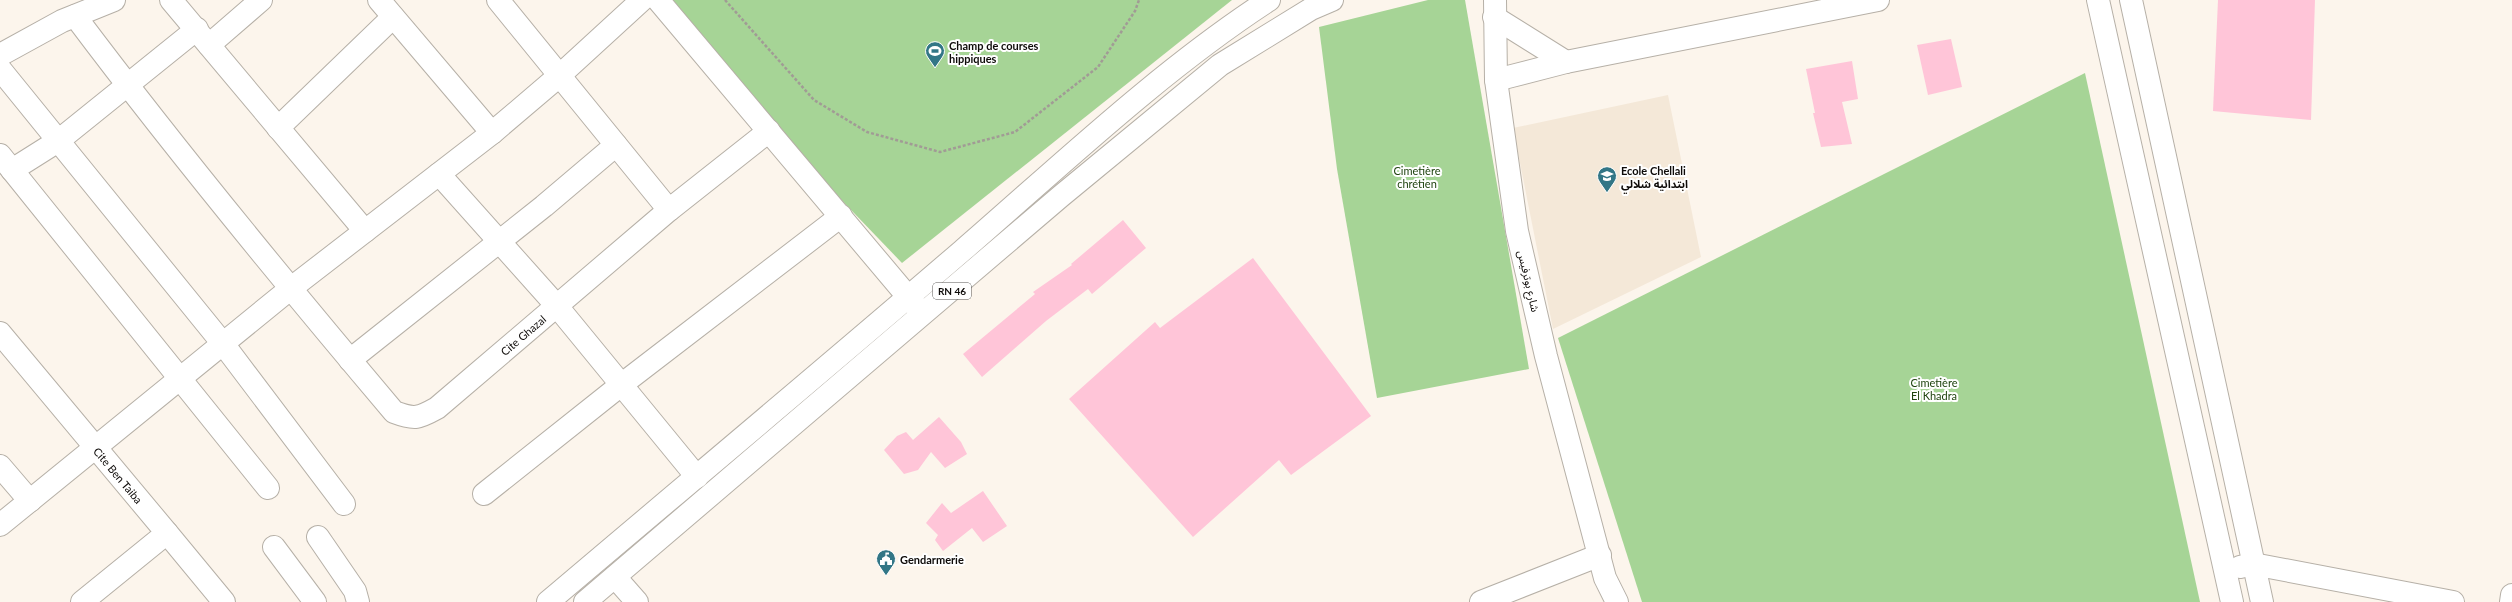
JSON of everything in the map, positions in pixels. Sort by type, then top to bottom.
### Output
[{"type":"main road","points":[[0,55],[75,16],[114,0]]},
{"type":"main road","points":[[172,0],[365,231]]},
{"type":"main road","points":[[261,0],[128,86],[58,141],[6,163],[181,378],[268,488]]},
{"type":"main road","points":[[379,0],[492,133]]},
{"type":"main road","points":[[498,0],[669,210]]},
{"type":"main road","points":[[0,525],[290,290],[492,133],[559,76],[642,0]]},
{"type":"main road","points":[[658,0],[770,131],[919,311],[925,314]]},
{"type":"main road","name":"RN 46","points":[[548,602],[697,477],[1118,116],[1195,53],[1269,0]]},
{"type":"main road","name":"RN 46","points":[[585,602],[925,314],[1061,196],[1220,65],[1311,9],[1332,0]]},
{"type":"main road","points":[[1496,80],[1566,62],[1878,0]]},
{"type":"main road","points":[[2098,0],[2232,602]]},
{"type":"main road","points":[[2131,0],[2262,602]]},
{"type":"main road","points":[[1495,8],[1566,62]]},
{"type":"main road","name":"شارع بوترفيس","points":[[1495,8],[1496,80],[1517,231],[1546,356],[1606,578]]},
{"type":"main road","name":"Cite Ghazal","points":[[75,16],[128,86],[290,290],[394,412],[409,418],[420,418],[437,408],[669,210],[770,131]]},
{"type":"main road","points":[[278,128],[393,17]]},
{"type":"main road","points":[[0,69],[224,345],[344,504]]},
{"type":"main road","points":[[350,360],[544,206],[616,144]]},
{"type":"main road","points":[[439,174],[556,305],[697,477]]},
{"type":"main road","points":[[484,494],[621,385],[841,216]]},
{"type":"main road","name":"Cite Ben Taiba","points":[[0,333],[224,602]]},
{"type":"main road","points":[[0,466],[30,501]]},
{"type":"main road","points":[[82,602],[167,533]]},
{"type":"main road","points":[[318,537],[355,591],[358,602]]},
{"type":"main road","points":[[274,547],[315,602]]},
{"type":"main road","points":[[1482,602],[1600,555]]},
{"type":"main road","points":[[2225,570],[2253,564],[2453,602]]},
{"type":"main road","points":[[615,577],[637,602]]},
{"type":"main road","points":[[1604,602],[1606,578]]},
{"type":"main road","points":[[1606,578],[1617,602]]},
{"type":"main road","points":[[2511,602],[2512,595]]},
{"type":"path","points":[[725,0],[814,100],[867,132],[940,152],[1015,132],[1098,67],[1135,11],[1139,0]]},
{"type":"shaded area","name":"Ecole Chellali ابتدائية شلالي","points":[[1668,95],[1701,257],[1553,329],[1513,128]]},
{"type":"green space","name":"Champ de courses hippiques","points":[[668,0],[1232,0],[902,263],[780,136]]},
{"type":"green space","name":"Cimetière chrétien","points":[[1428,0],[1465,0],[1529,369],[1377,398],[1337,169],[1319,27]]},
{"type":"green space","name":"Cimetière El Khadra","points":[[2085,73],[2200,602],[1642,602],[1558,338]]},
{"type":"building","points":[[2218,0],[2315,0],[2311,120],[2213,111]]},
{"type":"building","points":[[1951,39],[1962,87],[1928,95],[1917,45]]},
{"type":"building","points":[[1852,61],[1858,99],[1842,102],[1852,144],[1821,147],[1813,113],[1815,113],[1806,69]]},
{"type":"building","points":[[1123,220],[1146,248],[1092,294],[1088,289],[1046,321],[982,377],[963,354],[1035,294],[1033,292],[1072,265],[1071,264]]},
{"type":"building","points":[[1253,258],[1371,416],[1291,475],[1279,460],[1193,537],[1069,399],[1155,322],[1160,328]]},
{"type":"building","points":[[939,417],[961,442],[967,454],[945,468],[931,452],[918,470],[904,474],[884,450],[897,436],[906,432],[913,440]]},
{"type":"building","points":[[983,491],[1007,526],[983,542],[972,528],[943,551],[935,540],[938,535],[926,523],[942,503],[951,513]]},
{"type":"place","name":"Champ de courses hippiques","points":[[935,68]]},
{"type":"place","name":"Ecole Chellali ابتدائية شلالي","points":[[1607,193]]},
{"type":"place","name":"Gendarmerie","points":[[886,576]]}]
